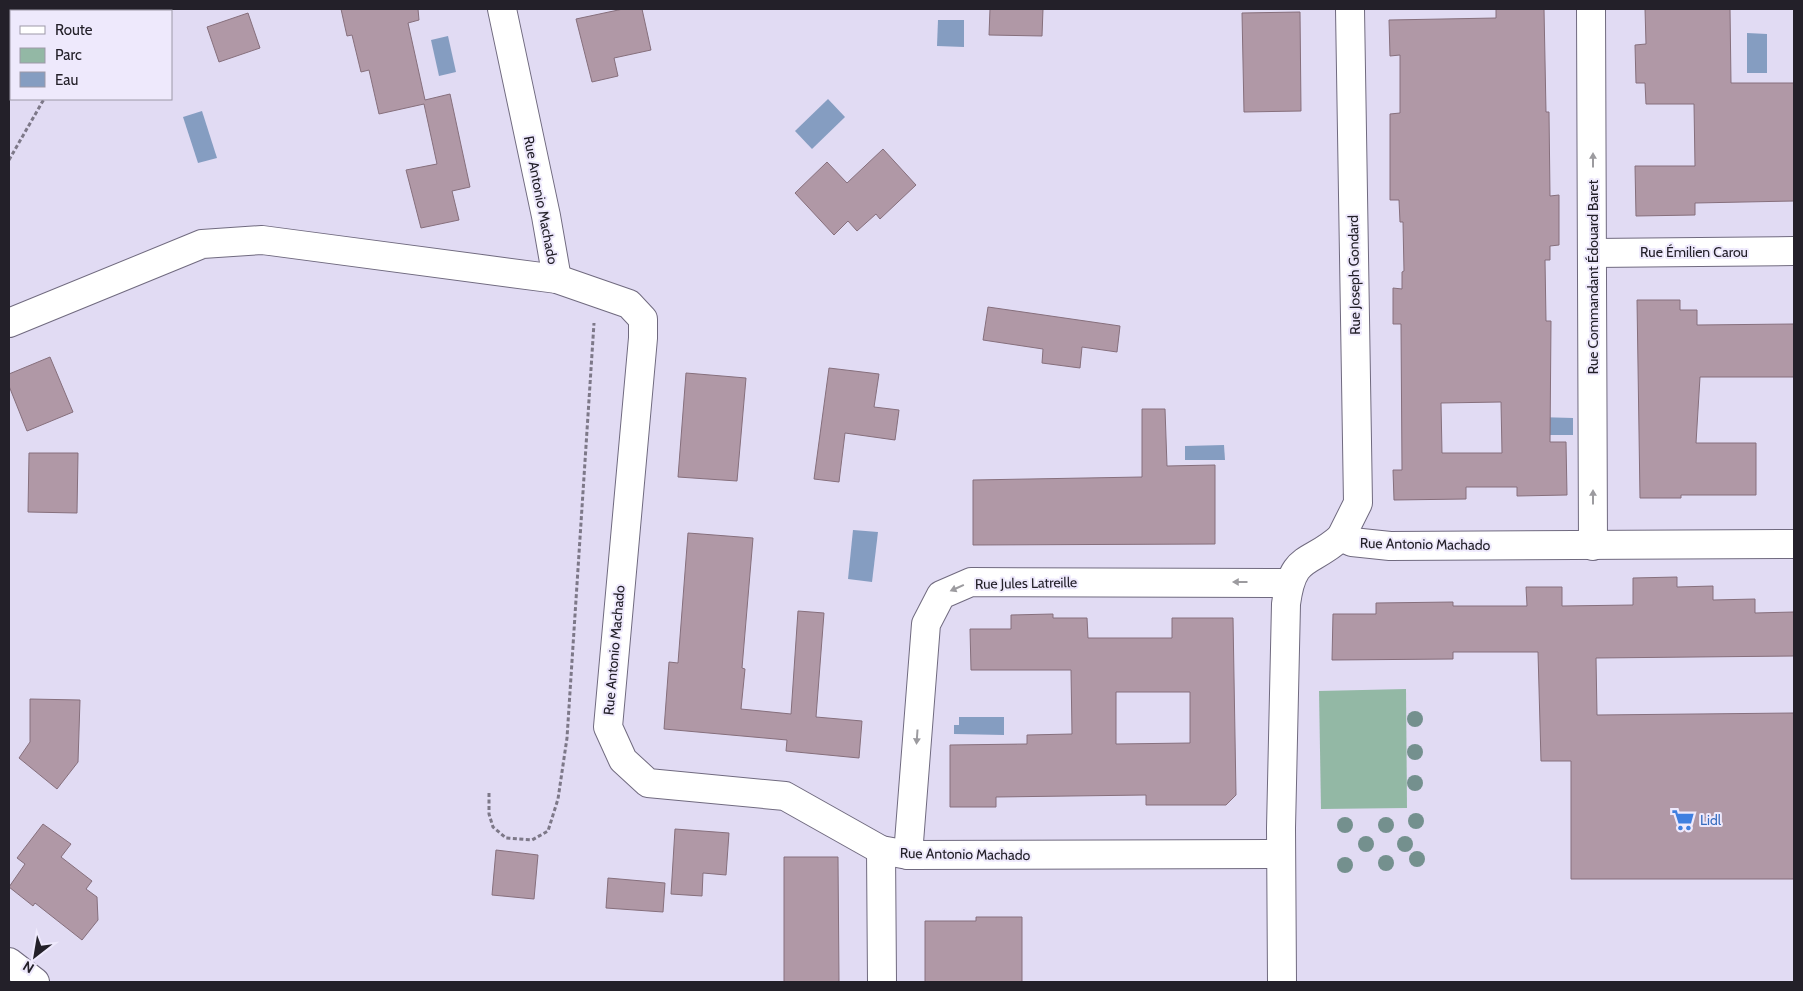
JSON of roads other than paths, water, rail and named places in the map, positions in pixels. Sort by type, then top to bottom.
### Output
[{"type":"street","name":"Rue Antonio Machado","points":[[502,9],[546,216],[557,279],[630,304],[642,319],[643,338],[608,727],[622,760],[648,783],[785,796],[881,850],[908,856],[1281,854]]},
{"type":"street","name":"Rue Joseph Gondard","points":[[1341,537],[1358,503],[1350,9]]},
{"type":"street","name":"Rue Commandant Édouard Baret","points":[[1592,9],[1593,546]]},
{"type":"street","points":[[9,323],[202,244],[262,240],[557,279]]},
{"type":"street","name":"Rue Émilien Carou","points":[[1593,253],[1794,251]]},
{"type":"street","name":"Rue Antonio Machado","points":[[1282,982],[1281,854],[1286,604],[1289,583],[1302,561],[1333,544],[1341,537],[1352,542],[1390,546],[1794,544]]},
{"type":"street","name":"Rue Jules Latreille","points":[[908,856],[926,624],[941,595],[972,582],[1289,583]]},
{"type":"street","points":[[881,850],[882,982]]},
{"type":"street","points":[[9,962],[35,982]]},
{"type":"water","points":[[938,20],[964,20],[964,47],[937,46]]},
{"type":"water","points":[[1747,33],[1767,34],[1767,73],[1747,73]]},
{"type":"water","points":[[448,36],[456,72],[439,76],[431,40]]},
{"type":"water","points":[[828,99],[845,117],[812,149],[795,131]]},
{"type":"water","points":[[202,111],[217,158],[198,163],[183,117]]},
{"type":"water","points":[[1538,417],[1573,418],[1573,435],[1538,435]]},
{"type":"water","points":[[1224,445],[1225,460],[1185,460],[1185,446]]},
{"type":"water","points":[[853,530],[878,532],[872,582],[848,579]]},
{"type":"water","points":[[959,717],[1004,717],[1004,735],[954,734],[954,725],[959,725]]},
{"type":"place","name":"Lidl","points":[[1683,820]]}]
